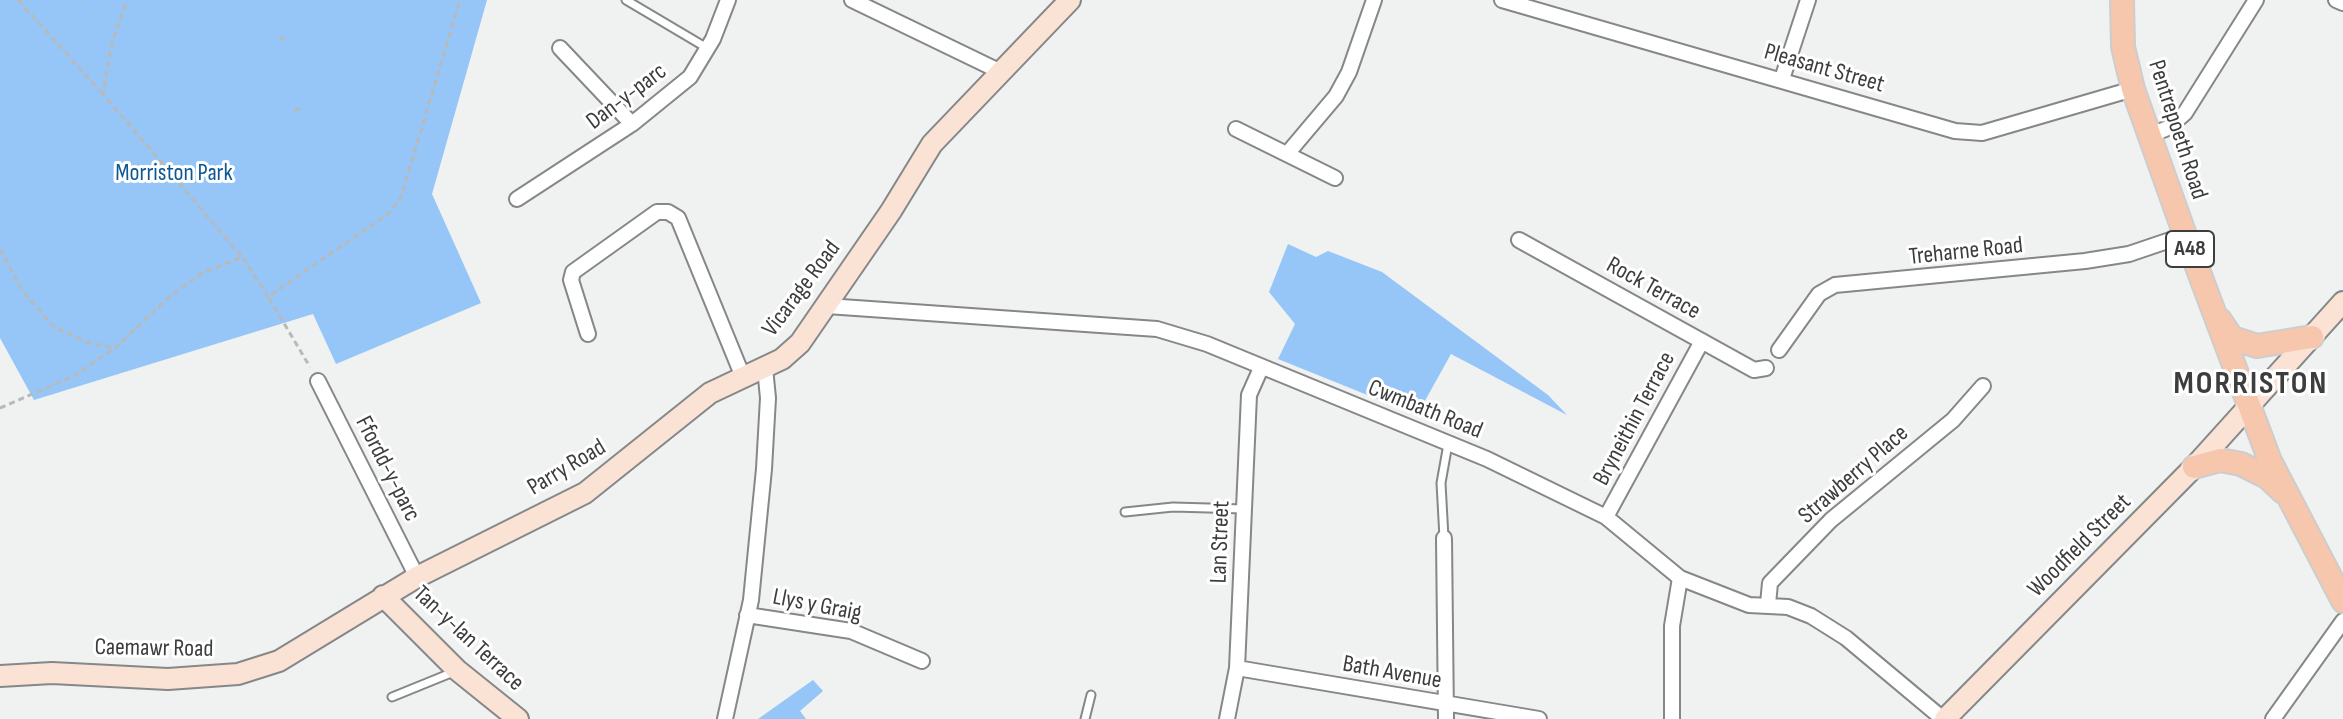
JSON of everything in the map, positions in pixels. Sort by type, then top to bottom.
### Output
[{"type":"main road","name":"Pentrepoeth Road","points":[[2122,0],[2123,47],[2133,89],[2249,407]]},
{"type":"main road","points":[[2212,309],[2232,338],[2257,346],[2312,337]]},
{"type":"main road","name":"A48","points":[[2249,407],[2289,498],[2343,599]]},
{"type":"main road","points":[[2194,467],[2220,460],[2241,464],[2267,477],[2289,498]]},
{"type":"street","name":"Dan-y-parc","points":[[517,199],[632,124],[690,77],[708,48],[728,0]]},
{"type":"street","points":[[852,0],[999,71]]},
{"type":"street","name":"Vicarage Road","points":[[725,719],[747,615],[764,469],[768,398],[765,368],[782,359],[800,343],[932,144],[1070,0]]},
{"type":"street","points":[[1287,154],[1336,96],[1349,72],[1374,0]]},
{"type":"street","name":"Pleasant Street","points":[[1502,0],[1955,131],[1982,133],[2133,89]]},
{"type":"street","points":[[1782,79],[1808,0]]},
{"type":"street","points":[[2148,136],[2168,128],[2185,113],[2256,0]]},
{"type":"street","points":[[2336,0],[2343,3]]},
{"type":"street","points":[[560,48],[632,124]]},
{"type":"street","points":[[1236,129],[1335,178]]},
{"type":"street","points":[[588,334],[571,280],[573,272],[657,212],[668,212],[678,218],[743,377]]},
{"type":"street","name":"Treharne Road","points":[[1779,350],[1819,294],[1835,285],[2085,261],[2129,254],[2185,235]]},
{"type":"street","name":"Rock Terrace","points":[[1519,240],[1754,370],[1766,368]]},
{"type":"street","name":"Woodfield Street","points":[[1944,719],[2194,467],[2343,302]]},
{"type":"street","name":"Cwmbath Road","points":[[827,306],[1157,329],[1207,344],[1448,444],[1606,517],[1680,578],[1749,605],[1768,604],[1811,616],[1846,638],[1944,719]]},
{"type":"street","name":"Bryneithin Terrace","points":[[1606,517],[1702,341]]},
{"type":"street","name":"Parry Road","points":[[383,596],[585,493],[710,393],[765,368]]},
{"type":"street","name":"Lan Street","points":[[1227,719],[1237,668],[1249,395],[1261,368]]},
{"type":"street","name":"Ffordd-y-parc","points":[[318,381],[417,577]]},
{"type":"street","name":"Strawberry Place","points":[[1768,604],[1770,583],[1831,520],[1953,420],[1983,386]]},
{"type":"street","points":[[1444,538],[1447,712]]},
{"type":"street","points":[[1672,719],[1672,626],[1680,578]]},
{"type":"street","name":"Tan-y-lan Terrace","points":[[383,596],[457,670],[518,719]]},
{"type":"street","name":"Caemawr Road","points":[[0,676],[52,673],[180,679],[238,674],[279,661],[383,596]]},
{"type":"street","name":"Llys y Graig","points":[[747,615],[851,631],[922,661]]},
{"type":"street","points":[[2273,719],[2343,621]]},
{"type":"street","name":"Bath Avenue","points":[[1237,668],[1447,712],[1539,719]]},
{"type":"lane","points":[[626,0],[708,48]]},
{"type":"lane","points":[[1444,538],[1441,483],[1448,444]]},
{"type":"lane","points":[[1125,512],[1173,507],[1244,509]]},
{"type":"lane","points":[[392,697],[457,670]]},
{"type":"lane","points":[[1085,719],[1091,695]]},
{"type":"path","points":[[18,0],[242,257],[318,381]]},
{"type":"path","points":[[103,94],[111,47],[127,0]]},
{"type":"path","points":[[268,297],[389,213],[401,197],[460,0]]},
{"type":"path","points":[[279,39],[288,37]]},
{"type":"path","points":[[294,110],[302,108]]},
{"type":"path","points":[[0,249],[22,290],[53,326],[86,342],[115,348]]},
{"type":"path","points":[[0,408],[74,376],[115,348],[167,299],[202,273],[242,257]]},
{"type":"green space","name":"Morriston Park","points":[[0,0],[487,0],[432,194],[481,303],[336,364],[313,314],[34,400],[0,338]]},
{"type":"green space","points":[[1288,244],[1316,257],[1328,251],[1382,272],[1548,395],[1567,415],[1451,354],[1417,415],[1278,359],[1295,324],[1269,292]]},
{"type":"green space","points":[[813,680],[823,691],[800,711],[806,719],[758,719]]},
{"type":"district","name":"MORRISTON","points":[[2251,385]]}]
